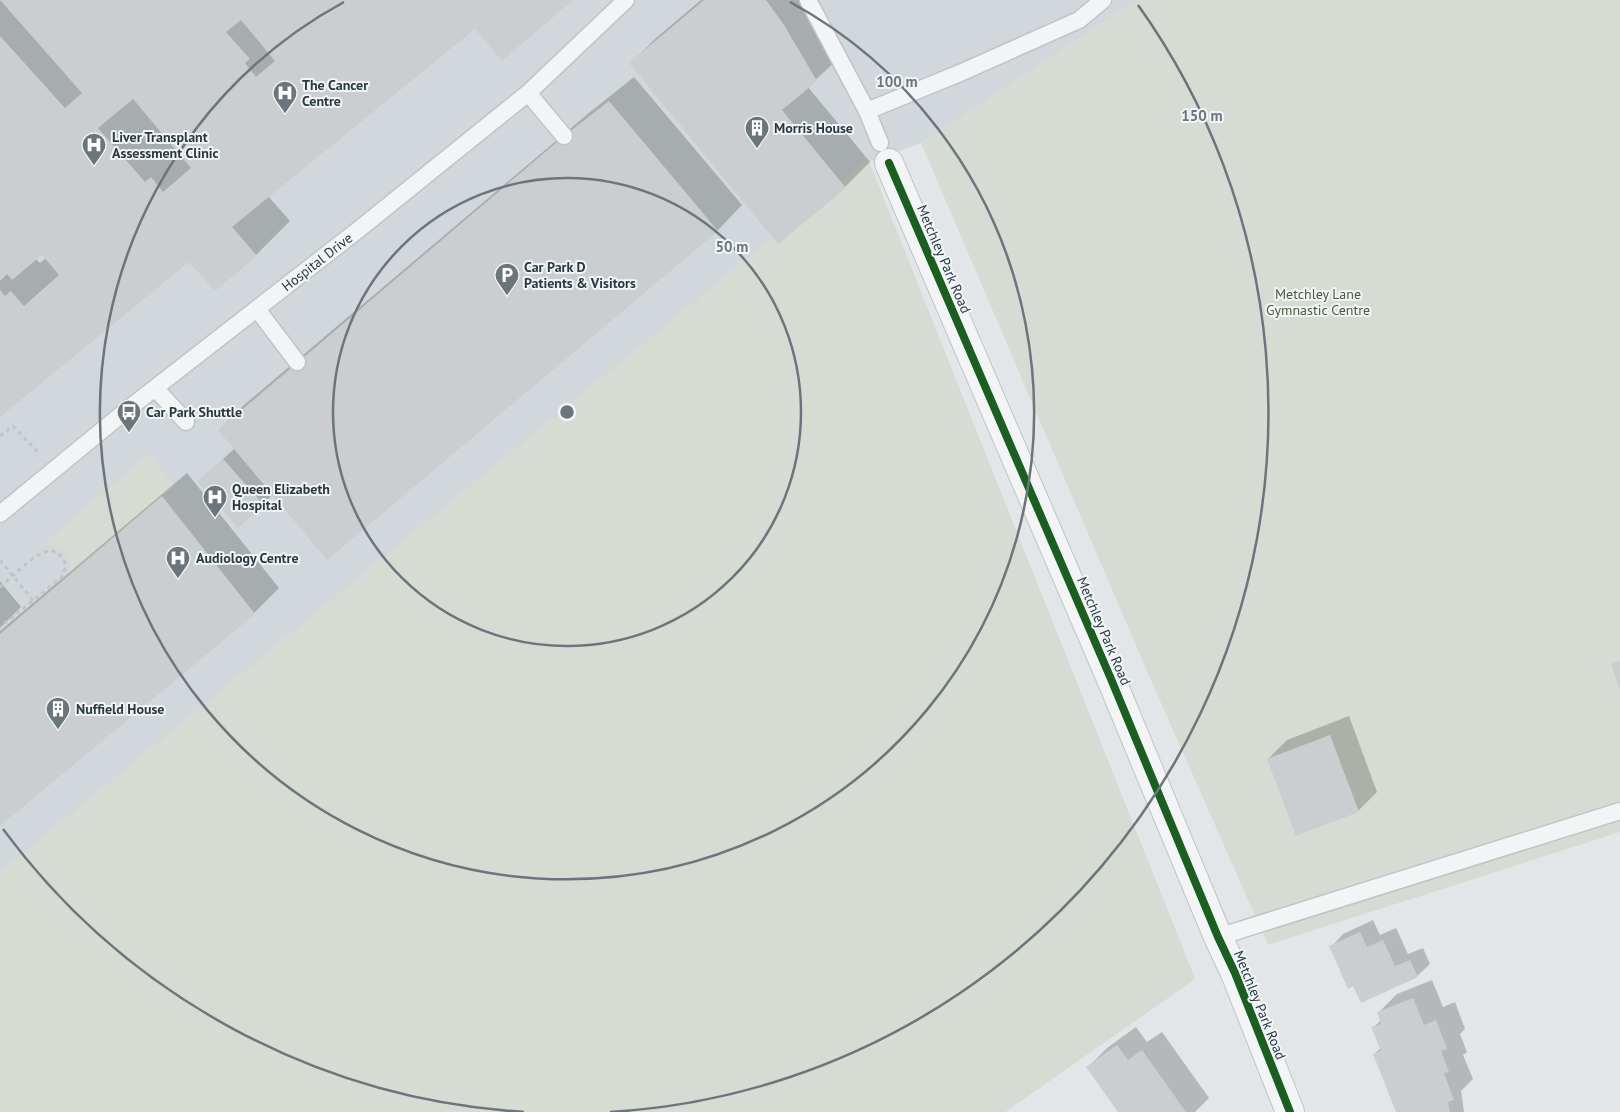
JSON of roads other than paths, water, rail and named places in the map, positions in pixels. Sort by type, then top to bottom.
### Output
[{"type":"street","name":"Metchley Park Road","points":[[885,153],[1111,679],[1218,937],[1236,972],[1290,1112]]},
{"type":"lane","name":"Hospital Drive","points":[[0,514],[155,388],[358,230],[528,93],[626,0]]},
{"type":"lane","name":"Metchley Park Road","points":[[808,0],[867,111],[885,153]]},
{"type":"lane","points":[[867,111],[960,73],[1079,20],[1103,0]]},
{"type":"lane","points":[[528,93],[564,136]]},
{"type":"lane","points":[[257,309],[297,362]]},
{"type":"lane","points":[[155,388],[186,422]]},
{"type":"lane","points":[[1218,937],[1620,811]]},
{"type":"place","name":"The Cancer Centre","points":[[285,114]]},
{"type":"place","name":"Morris House","points":[[757,149]]},
{"type":"place","name":"Liver Transplant Assessment Clinic","points":[[94,166]]},
{"type":"place","name":"Car Park D Patients & Visitors","points":[[507,296]]},
{"type":"place","name":"Car Park Shuttle","points":[[129,433]]},
{"type":"place","name":"Queen Elizabeth Hospital","points":[[215,518]]},
{"type":"place","name":"Audiology Centre","points":[[178,579]]},
{"type":"place","name":"Nuffield House","points":[[58,730]]},
{"type":"park label","name":"Metchley Lane Gymnastic Centre","points":[[1318,302]]}]
